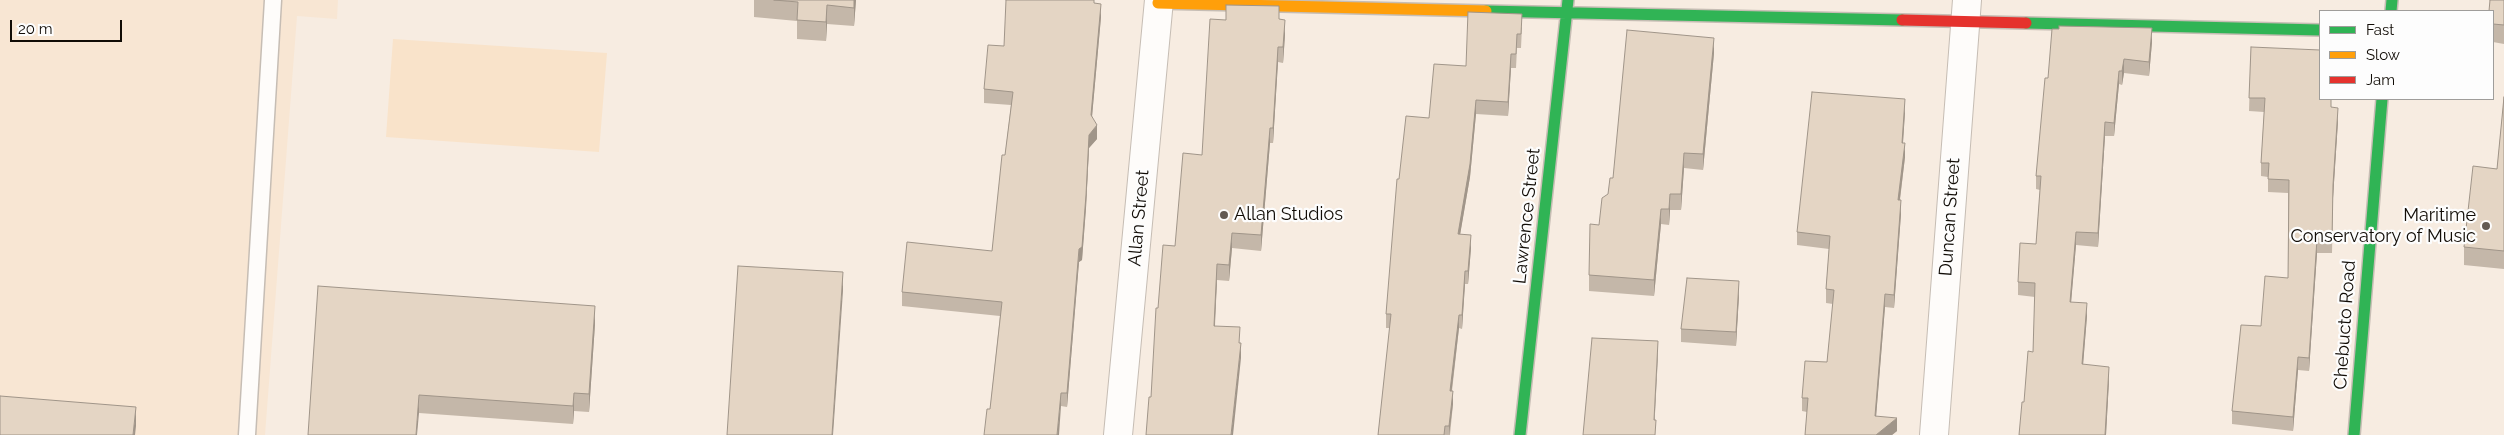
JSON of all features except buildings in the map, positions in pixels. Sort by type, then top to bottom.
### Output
[{"type":"street","name":"Lawrence Street","points":[[1520,435],[1568,0]]},
{"type":"street","points":[[1158,2],[1566,14],[1965,11],[2319,30]]},
{"type":"street","name":"Allan Street","points":[[1118,435],[1158,2]]},
{"type":"street","name":"Duncan Street","points":[[1934,435],[1965,11]]},
{"type":"street","name":"Chebucto Road","points":[[2354,435],[2382,100]]},
{"type":"lane","points":[[247,435],[273,0]]},
{"type":"shaded area","points":[[0,0],[338,0],[337,19],[297,16],[265,435],[0,435]]},
{"type":"shaded area","points":[[393,39],[607,53],[599,152],[386,137]]},
{"type":"traffic: fast","points":[[1520,435],[1568,0]]},
{"type":"traffic: fast","points":[[2391,10],[2392,0]]},
{"type":"traffic: fast","points":[[1486,11],[1902,20]]},
{"type":"traffic: fast","points":[[2026,23],[2319,30]]},
{"type":"traffic: fast","points":[[2354,435],[2382,100]]},
{"type":"traffic: slow","points":[[1158,3],[1486,11]]},
{"type":"traffic: jam","points":[[1902,20],[2026,23]]},
{"type":"place","name":"Allan Studios","points":[[1224,215]]},
{"type":"place","name":"Maritime Conservatory of Music","points":[[2486,226]]}]
